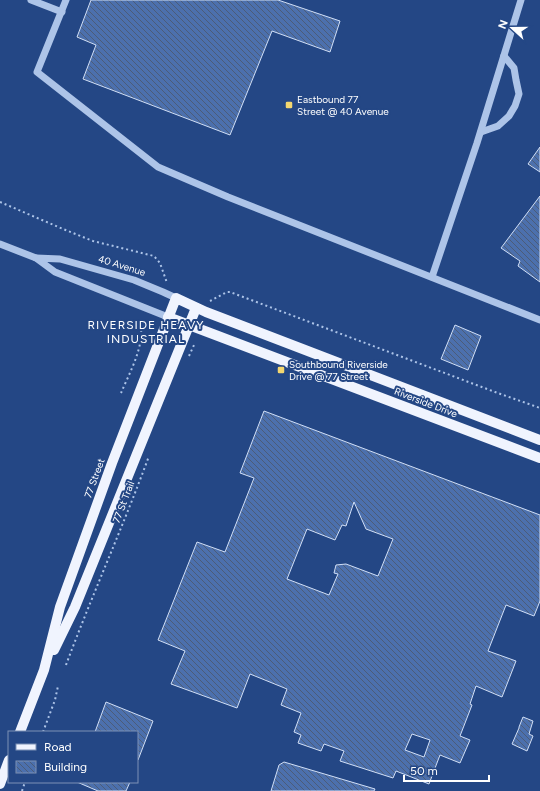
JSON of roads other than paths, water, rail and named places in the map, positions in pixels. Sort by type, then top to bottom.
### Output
[{"type":"main road","name":"40 Avenue","points":[[176,298],[196,308]]},
{"type":"main road","name":"77 Street","points":[[44,670],[60,608],[112,463],[176,298]]},
{"type":"main road","name":"77 Street","points":[[20,731],[44,670],[75,607],[196,308]]},
{"type":"main road","name":"Riverside Drive","points":[[196,308],[540,440]]},
{"type":"main road","name":"Riverside Drive","points":[[168,316],[540,458]]},
{"type":"main road","points":[[0,784],[8,763]]},
{"type":"street","points":[[31,0],[62,12]]},
{"type":"street","points":[[66,0],[37,72],[158,167],[228,197],[540,320]]},
{"type":"street","points":[[432,278],[481,132],[521,0]]},
{"type":"street","points":[[481,132],[498,126],[509,116],[515,106],[519,94],[514,68],[504,56]]},
{"type":"street","name":"40 Avenue","points":[[0,244],[36,258],[55,272],[168,316]]},
{"type":"street","name":"40 Avenue","points":[[36,258],[60,259],[134,280],[176,298]]},
{"type":"place","name":"Eastbound 77 Street @ 40 Avenue","points":[[289,105]]},
{"type":"place","name":"Southbound Riverside Drive @ 77 Street","points":[[281,370]]},
{"type":"district","name":"RIVERSIDE HEAVY INDUSTRIAL","points":[[146,332]]}]
